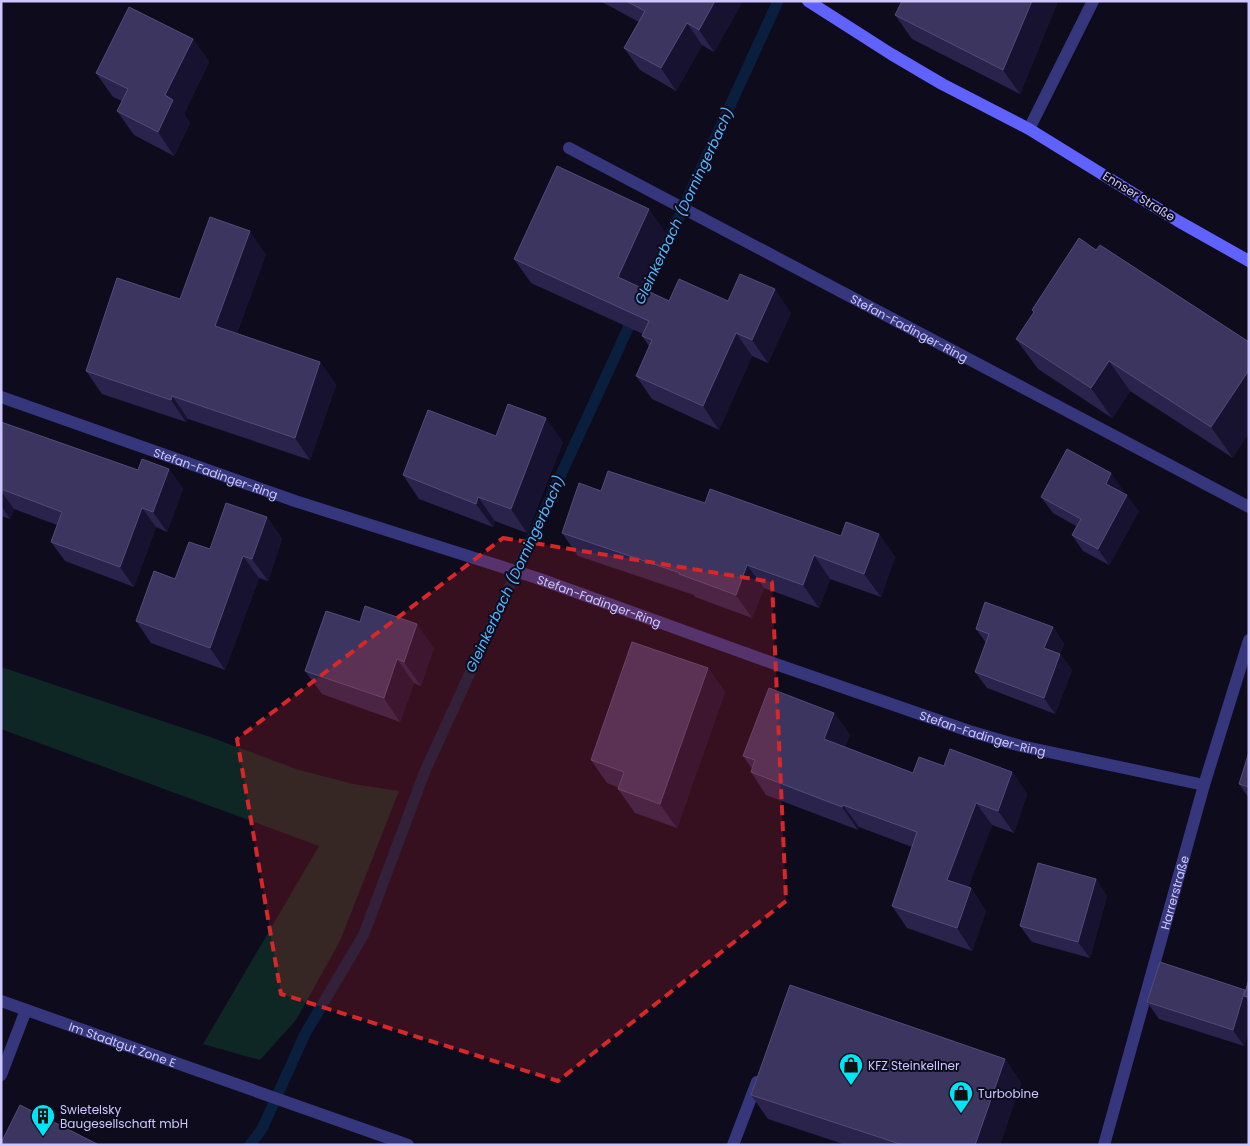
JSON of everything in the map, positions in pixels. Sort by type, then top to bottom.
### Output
[{"type":"street","name":"Ennser Straße","points":[[808,1],[891,54],[942,84],[1029,129],[1178,221],[1249,262]]},
{"type":"street","points":[[1029,129],[1093,1]]},
{"type":"street","name":"Stefan-Fadinger-Ring","points":[[569,148],[1249,507]]},
{"type":"street","name":"Stefan-Fadinger-Ring","points":[[1,397],[295,501],[537,578],[764,660],[969,731],[1021,746],[1204,785]]},
{"type":"street","name":"Harrerstraße","points":[[1104,1145],[1204,785],[1249,640]]},
{"type":"street","name":"Im Stadtgut Zone E","points":[[1,1001],[408,1145]]},
{"type":"street","points":[[1,1075],[26,1010]]},
{"type":"street","points":[[733,1145],[761,1071]]},
{"type":"highlighted area","points":[[503,538],[772,582],[786,901],[558,1081],[281,994],[237,739]]},
{"type":"green space","points":[[1,667],[210,737],[299,770],[353,784],[399,791],[340,941],[296,1020],[260,1060],[203,1044],[319,846],[1,729]]},
{"type":"building","points":[[626,1],[715,1],[699,30],[687,23],[661,68],[624,48],[645,11]]},
{"type":"building","points":[[902,1],[1032,1],[1003,70],[895,15]]},
{"type":"building","points":[[129,7],[193,39],[165,95],[173,100],[158,132],[117,111],[128,89],[96,73]]},
{"type":"building","points":[[557,166],[649,209],[618,277],[669,301],[679,279],[728,301],[740,274],[775,289],[752,340],[736,333],[703,406],[636,376],[652,340],[642,336],[649,321],[514,259]]},
{"type":"building","points":[[210,217],[250,231],[215,326],[320,362],[295,438],[172,396],[171,400],[86,371],[117,278],[180,299]]},
{"type":"building","points":[[1079,238],[1096,250],[1100,245],[1249,342],[1249,370],[1211,427],[1109,361],[1091,388],[1016,339],[1034,312],[1032,310]]},
{"type":"building","points":[[508,404],[546,418],[511,509],[478,497],[476,504],[403,475],[428,410],[496,436]]},
{"type":"building","points":[[1,422],[138,470],[142,459],[169,469],[153,512],[142,508],[120,567],[51,542],[62,512],[1,489]]},
{"type":"building","points":[[1067,449],[1111,473],[1106,484],[1127,495],[1098,549],[1072,535],[1081,519],[1041,497]]},
{"type":"building","points":[[608,471],[705,503],[710,489],[841,536],[846,522],[879,534],[864,574],[814,555],[803,585],[747,565],[736,595],[680,573],[562,533],[579,483],[601,491]]},
{"type":"building","points":[[226,503],[267,517],[252,559],[243,556],[210,648],[136,621],[154,571],[175,579],[189,542],[210,549]]},
{"type":"building","points":[[985,602],[1053,627],[1044,648],[1060,654],[1044,698],[975,672],[989,634],[976,629]]},
{"type":"building","points":[[365,606],[417,624],[404,662],[397,659],[384,698],[305,671],[326,611],[360,622]]},
{"type":"building","points":[[632,642],[708,668],[660,804],[618,789],[624,772],[591,760]]},
{"type":"building","points":[[769,688],[834,713],[824,739],[913,773],[919,757],[944,766],[950,749],[1012,772],[998,811],[976,803],[947,880],[971,888],[957,928],[892,906],[917,832],[843,805],[842,807],[751,772],[755,760],[743,756]]},
{"type":"building","points":[[1249,752],[1249,787],[1239,784]]},
{"type":"building","points":[[1038,863],[1096,879],[1078,942],[1020,926]]},
{"type":"building","points":[[1160,962],[1245,990],[1233,1030],[1147,1002]]},
{"type":"building","points":[[1249,979],[1249,997],[1244,996]]},
{"type":"building","points":[[790,985],[1005,1059],[975,1145],[903,1145],[751,1095]]},
{"type":"building","points":[[20,1105],[99,1145],[1,1145]]},
{"type":"waterway","name":"Gleinkerbach (Dorningerbach)","points":[[250,1145],[262,1129],[305,1034],[364,934],[425,771],[778,1]]},
{"type":"place","name":"KFZ Steinkellner","points":[[851,1086]]},
{"type":"place","name":"Turbobine","points":[[961,1114]]},
{"type":"place","name":"Swietelsky Baugesellschaft mbH","points":[[43,1137]]}]
